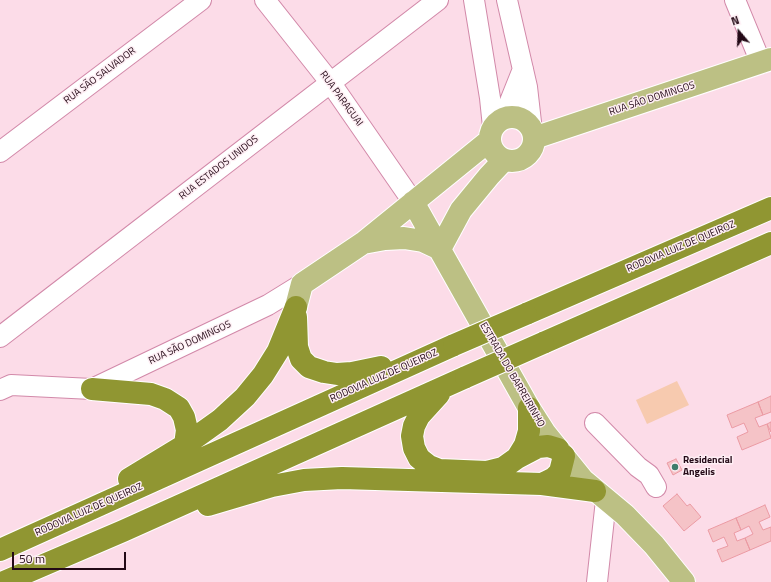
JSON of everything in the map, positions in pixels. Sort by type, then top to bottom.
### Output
[{"type":"highway","name":"RODOVIA LUIZ DE QUEIROZ","points":[[0,550],[47,530],[421,358],[771,208]]},
{"type":"highway","points":[[4,582],[123,531],[457,381],[771,243]]},
{"type":"highway","points":[[296,307],[297,347],[301,359],[309,367],[324,372],[352,373],[421,358]]},
{"type":"highway","points":[[47,530],[185,445],[220,420],[245,397],[263,375],[278,351],[296,307]]},
{"type":"highway","points":[[457,381],[426,406],[414,426],[412,436],[414,448],[419,458],[429,466],[439,470],[487,472],[503,468],[517,458],[538,447],[548,446],[561,453],[560,472],[554,478],[542,484]]},
{"type":"highway","points":[[92,389],[151,394],[165,399],[178,408],[184,417],[187,430],[185,445]]},
{"type":"highway","points":[[517,458],[525,445],[529,432],[529,408]]},
{"type":"highway","points":[[123,531],[272,486],[304,480],[342,478],[542,484],[569,486],[600,495]]},
{"type":"main road","name":"RUA SÃO DOMINGOS","points":[[533,134],[766,61]]},
{"type":"main road","points":[[517,118],[524,120],[533,134],[533,145],[525,157],[511,161],[504,160],[494,152],[495,129],[517,118]]},
{"type":"main road","name":"RUA SÃO DOMINGOS","points":[[302,284],[363,243],[413,202],[495,129]]},
{"type":"main road","points":[[440,249],[466,204],[488,176],[504,160]]},
{"type":"main road","name":"ESTRADA DO BARREIRINHO","points":[[413,202],[529,408],[561,453],[600,495],[625,515],[654,545],[684,582]]},
{"type":"main road","name":"RUA SÃO DOMINGOS","points":[[363,243],[385,239],[404,238],[423,241],[440,249]]},
{"type":"main road","points":[[296,307],[302,284]]},
{"type":"street","name":"RUA SÃO SALVADOR","points":[[0,152],[201,0]]},
{"type":"street","name":"RUA PARAGUAI","points":[[265,0],[330,82],[413,202]]},
{"type":"street","name":"RUA ESTADOS UNIDOS","points":[[0,337],[438,0]]},
{"type":"street","points":[[474,0],[495,129]]},
{"type":"street","points":[[507,0],[527,87],[533,134]]},
{"type":"street","points":[[735,0],[766,61]]},
{"type":"street","points":[[495,129],[523,69]]},
{"type":"street","name":"RUA SÃO DOMINGOS","points":[[4,382],[92,389],[268,306],[302,284]]},
{"type":"street","points":[[595,423],[638,467],[649,475],[656,487]]},
{"type":"street","points":[[597,582],[600,495]]},
{"type":"shaded area","points":[[677,381],[689,405],[647,424],[636,400]]},
{"type":"building","points":[[771,396],[771,412],[763,415],[758,402]]},
{"type":"building","points":[[758,402],[763,415],[755,418],[759,427],[767,424],[771,438],[742,450],[737,437],[748,432],[744,423],[732,428],[727,415]]},
{"type":"building","points":[[771,422],[771,432],[767,424]]},
{"type":"building","name":"Residencial Angelis","points":[[676,459],[682,470],[673,475],[667,463]]},
{"type":"building","points":[[677,494],[687,506],[690,504],[701,517],[684,531],[663,506]]},
{"type":"building","points":[[765,505],[770,517],[759,522],[763,530],[771,527],[771,541],[750,550],[745,538],[753,534],[749,526],[741,530],[736,518]]},
{"type":"building","points":[[736,518],[741,530],[734,533],[737,541],[745,538],[750,550],[722,562],[717,550],[728,546],[724,537],[713,542],[708,530]]},
{"type":"place","name":"Residencial Angelis","points":[[675,467]]}]
